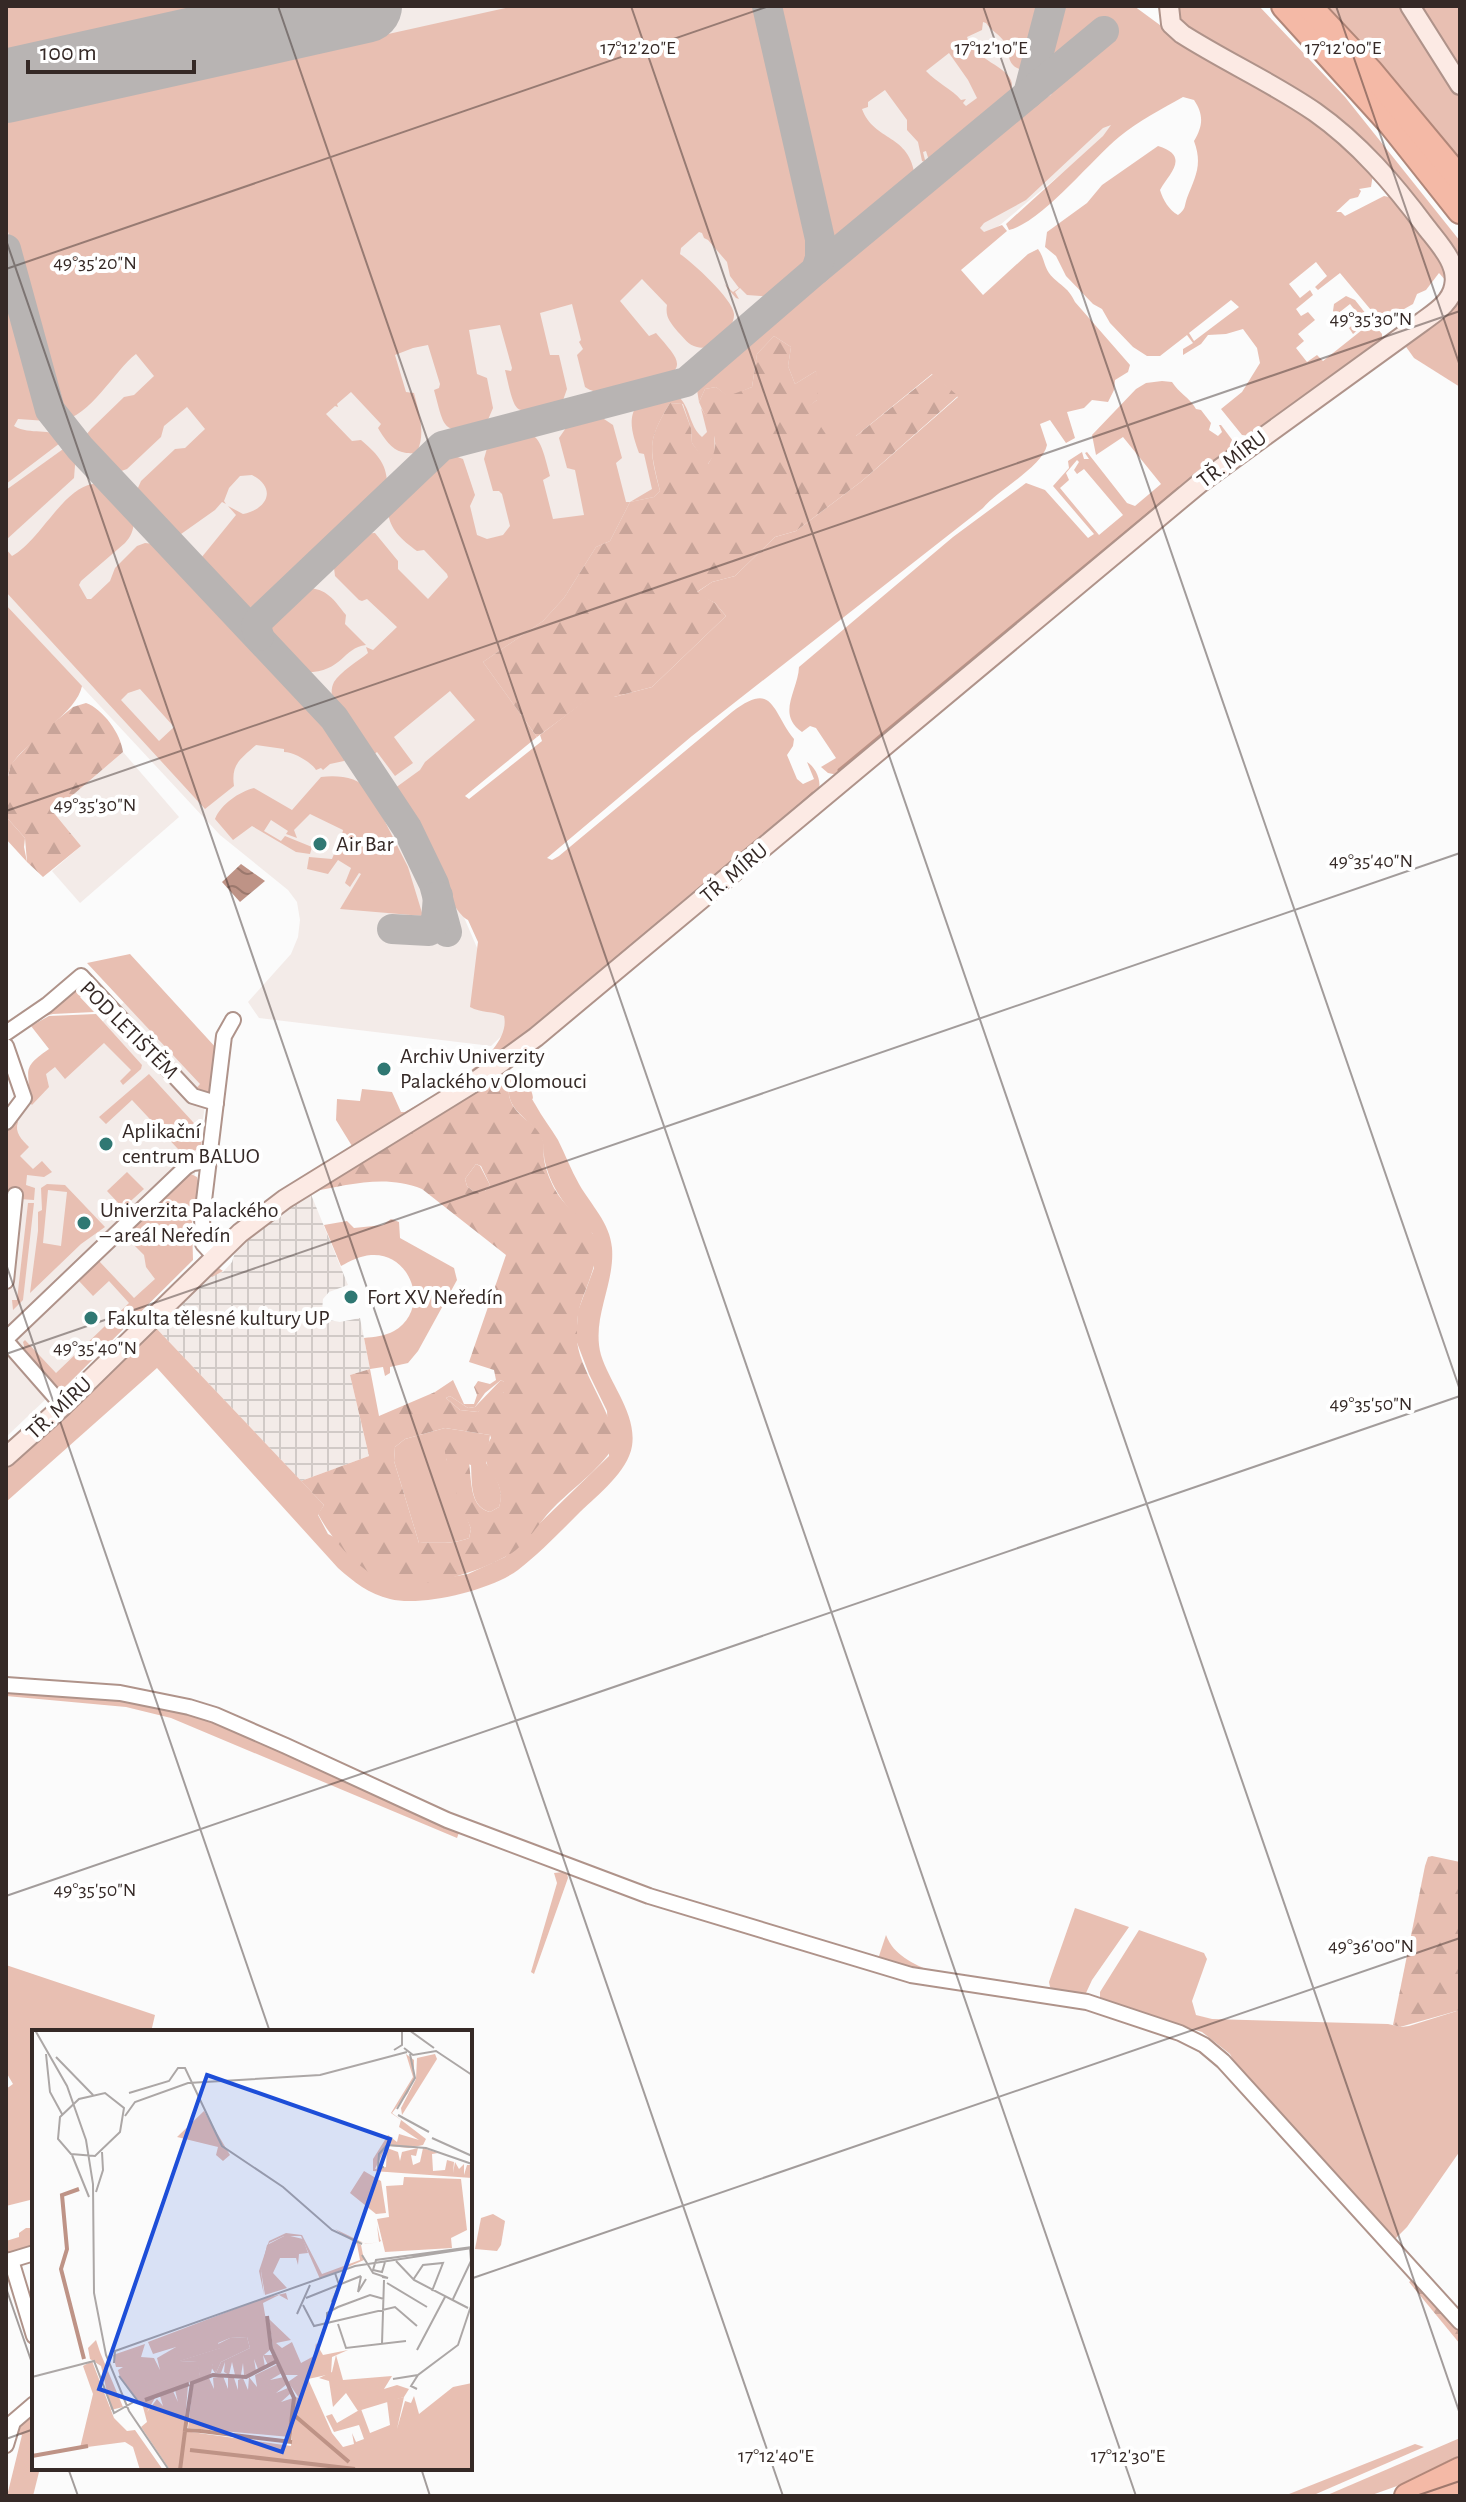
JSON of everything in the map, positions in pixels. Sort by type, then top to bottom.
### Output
[{"type":"highway","points":[[1284,6],[1391,124],[1460,211]]},
{"type":"highway","points":[[1309,6],[1370,71],[1460,179]]},
{"type":"highway","points":[[1407,2496],[1460,2470]]},
{"type":"highway","points":[[1450,2496],[1460,2491]]},
{"type":"main road","name":"TŘ. MÍRU","points":[[6,1457],[63,1406],[214,1256],[275,1205],[418,1119],[536,1037],[1200,483],[1435,313],[1449,298],[1455,281],[1452,264],[1388,180],[1353,142],[1293,98],[1182,34],[1171,24],[1169,6]]},
{"type":"main road","points":[[1410,6],[1460,85]]},
{"type":"street","name":"POD LETIŠTĚM","points":[[6,1033],[47,1005],[81,976],[193,1096],[216,1103]]},
{"type":"street","points":[[214,1256],[206,1249],[202,1239],[208,1161],[224,1036],[233,1020]]},
{"type":"street","points":[[6,1046],[24,1098],[6,1122]]},
{"type":"street","points":[[63,1406],[6,1340],[186,1167],[208,1161]]},
{"type":"street","points":[[6,1281],[15,1195]]},
{"type":"street","points":[[6,1685],[120,1693],[189,1707],[259,1734],[447,1820],[649,1896],[911,1975],[1073,1998],[1180,2033],[1204,2045],[1223,2061],[1460,2322]]},
{"type":"street","points":[[32,2254],[9,2260],[32,2330]]},
{"type":"street","points":[[6,2445],[15,2420],[32,2406]]},
{"type":"shaded area","points":[[6,6],[1115,6],[1186,70],[923,289],[421,817],[511,1027],[491,1046],[259,1018],[248,1002],[291,954],[298,937],[300,920],[297,902],[288,890],[220,835],[6,605]]},
{"type":"shaded area","points":[[123,752],[179,817],[80,903],[52,871],[81,846],[52,813]]},
{"type":"shaded area","name":"Univerzita Palackého – areál Neředín","points":[[132,995],[209,1078],[193,1187],[186,1197],[173,1278],[6,1437],[6,1133],[47,1085],[45,1074]]},
{"type":"shaded area","points":[[310,1192],[348,1285],[329,1292],[323,1299],[322,1311],[329,1320],[340,1322],[360,1318],[370,1369],[350,1375],[369,1456],[301,1481],[156,1328],[209,1275],[223,1272],[232,1262],[237,1246]]},
{"type":"green space","points":[[6,6],[207,6],[6,51]]},
{"type":"green space","points":[[514,6],[760,6],[808,225],[813,236],[806,267],[772,297],[747,295],[740,288],[735,292],[739,299],[724,284],[733,292],[739,288],[730,276],[727,262],[699,232],[681,248],[680,254],[727,299],[734,314],[731,326],[710,346],[694,346],[686,341],[667,316],[667,305],[642,279],[620,301],[649,336],[656,333],[671,350],[677,363],[671,374],[647,384],[647,387],[600,392],[585,387],[577,355],[583,349],[572,304],[540,313],[550,355],[559,355],[567,389],[561,406],[526,410],[516,407],[505,370],[511,371],[512,368],[500,325],[469,330],[477,374],[487,378],[493,408],[487,422],[461,429],[448,427],[444,422],[434,390],[440,384],[428,345],[395,355],[406,392],[414,393],[418,408],[421,430],[417,452],[421,457],[391,446],[378,428],[381,424],[351,392],[337,404],[338,407],[326,414],[352,441],[361,440],[375,454],[385,470],[387,483],[262,605],[246,614],[197,563],[236,515],[228,506],[243,514],[263,503],[267,492],[260,480],[252,475],[240,476],[229,488],[224,501],[226,504],[222,502],[174,539],[134,497],[141,481],[175,449],[185,448],[205,429],[187,407],[164,426],[161,437],[127,469],[113,474],[85,445],[86,435],[124,397],[134,395],[154,376],[136,354],[82,411],[62,420],[56,412],[6,224],[6,119]]},
{"type":"green space","points":[[778,6],[1041,6],[1022,70],[1011,63],[1005,43],[986,23],[983,22],[982,30],[967,37],[976,52],[1010,78],[1009,97],[1012,99],[1004,105],[993,106],[991,115],[942,153],[941,160],[939,155],[933,155],[934,167],[926,151],[923,152],[928,163],[922,161],[918,142],[907,130],[907,120],[885,90],[862,109],[875,127],[906,152],[915,177],[876,210],[877,215],[862,221],[853,234],[834,237],[825,226]],"holes":[[[949,53],[977,98],[966,106],[963,103],[966,99],[961,100],[926,71]]]},
{"type":"green space","points":[[1060,6],[1134,6],[1179,39],[1312,117],[1339,138],[1373,174],[1371,187],[1359,189],[1358,197],[1350,199],[1336,212],[1345,216],[1384,196],[1394,198],[1426,235],[1443,270],[1446,281],[1439,273],[1426,290],[1417,294],[1413,304],[1388,322],[1381,322],[1340,273],[1318,290],[1315,287],[1327,276],[1316,262],[1289,284],[1300,298],[1310,290],[1313,295],[1296,309],[1301,316],[1308,312],[1315,320],[1298,334],[1304,341],[1296,348],[1307,362],[1317,355],[1323,361],[1372,322],[1382,334],[1382,342],[1251,436],[1242,435],[1221,409],[1242,392],[1260,363],[1257,348],[1243,329],[1208,335],[1201,344],[1183,355],[1183,349],[1193,343],[1187,335],[1160,356],[1147,356],[1133,347],[1110,323],[1102,309],[1066,276],[1056,256],[1045,247],[1047,232],[1087,203],[1102,185],[1158,146],[1168,150],[1176,160],[1160,190],[1169,208],[1178,215],[1181,213],[1198,164],[1194,141],[1201,120],[1194,100],[1183,97],[1134,126],[1051,203],[1022,225],[1009,230],[1006,224],[1103,136],[1111,125],[1103,128],[1026,200],[984,223],[980,228],[984,232],[1002,225],[1007,231],[961,270],[983,295],[1028,254],[1038,249],[1049,273],[1069,292],[1130,365],[1128,372],[1115,380],[1108,402],[1092,400],[1084,408],[1067,412],[1075,438],[1066,443],[1050,420],[1040,424],[1047,445],[1029,470],[692,736],[547,858],[552,860],[559,856],[732,712],[756,699],[770,703],[794,739],[787,755],[797,779],[803,784],[814,779],[807,762],[816,772],[819,787],[816,796],[508,1053],[505,1050],[452,1087],[352,1146],[336,1120],[337,1099],[360,1101],[362,1089],[392,1092],[401,1112],[405,1112],[451,1085],[484,1059],[503,1030],[504,1016],[470,1007],[478,942],[468,920],[446,891],[410,818],[391,791],[420,770],[425,762],[475,720],[450,691],[394,737],[413,763],[395,776],[377,752],[372,756],[384,775],[381,775],[341,717],[332,693],[337,678],[368,653],[366,647],[373,650],[397,627],[367,599],[359,600],[335,576],[333,560],[360,534],[375,533],[398,561],[398,569],[428,599],[448,577],[447,574],[424,550],[417,551],[401,538],[391,523],[388,511],[427,464],[429,466],[447,453],[463,459],[475,495],[470,506],[477,535],[487,539],[503,535],[510,526],[502,494],[493,491],[484,459],[489,441],[517,435],[533,436],[542,448],[550,476],[543,480],[553,519],[584,515],[575,470],[567,468],[559,438],[568,425],[567,420],[598,415],[613,425],[622,458],[616,463],[626,502],[630,502],[610,541],[596,547],[564,598],[543,621],[483,662],[537,737],[465,796],[469,799],[542,741],[540,735],[591,696],[614,697],[652,687],[726,616],[715,603],[696,593],[712,582],[735,576],[775,537],[796,531],[862,481],[958,397],[932,374],[856,436],[826,436],[807,407],[817,400],[816,371],[795,384],[788,366],[791,347],[774,336],[757,354],[752,387],[728,397],[716,387],[705,389],[699,402],[696,384],[726,354],[926,190],[935,176],[944,173],[953,160],[998,121],[1051,95],[1067,74],[1106,40],[1105,28],[1098,28],[1077,49],[1040,74]],"holes":[[[1231,300],[1239,307],[1194,341],[1189,333]]]},
{"type":"green space","points":[[1180,6],[1259,6],[1345,97],[1460,241],[1460,258],[1386,163],[1357,134],[1184,26],[1180,19]]},
{"type":"green space","points":[[1323,6],[1403,6],[1460,96],[1460,163]]},
{"type":"green space","points":[[1420,6],[1460,6],[1460,67]]},
{"type":"green space","points":[[6,270],[47,421],[18,419],[14,426],[53,433],[64,440],[6,484]]},
{"type":"green space","points":[[1346,296],[1355,300],[1370,319],[1353,334],[1349,328],[1361,318],[1350,304],[1336,315],[1333,311],[1334,304]]},
{"type":"green space","points":[[1460,301],[1460,387],[1414,358],[1404,344]]},
{"type":"green space","points":[[774,336],[791,347],[788,366],[795,384],[816,371],[817,400],[808,407],[827,436],[856,436],[933,374],[958,396],[862,481],[796,531],[775,537],[735,576],[712,582],[697,592],[715,603],[726,616],[652,687],[614,697],[591,697],[537,737],[483,662],[543,621],[564,598],[596,547],[610,541],[630,502],[654,497],[660,491],[652,446],[657,427],[670,403],[682,404],[691,428],[692,443],[708,464],[715,440],[699,402],[705,389],[716,387],[728,396],[752,387],[757,354]]},
{"type":"green space","points":[[1172,382],[1196,409],[1201,410],[1211,423],[1209,430],[1218,436],[1222,432],[1221,425],[1233,441],[1232,450],[838,775],[828,773],[821,767],[836,758],[816,728],[810,726],[802,732],[790,718],[790,702],[799,667],[953,537],[1026,483],[1045,490],[1088,538],[1094,534],[1053,486],[1069,468],[1068,461],[1082,452],[1084,459],[1089,459],[1087,452],[1127,503],[1135,506],[1161,484],[1123,437],[1096,455],[1092,435],[1136,389],[1146,383]],"holes":[[[1077,460],[1079,462],[1074,470],[1077,474],[1084,469],[1123,515],[1099,535],[1060,488],[1069,480],[1066,473]]]},
{"type":"green space","points":[[678,396],[685,406],[695,428],[702,437],[707,432],[701,408],[714,429],[715,454],[707,465],[692,443],[683,404],[670,403],[657,427],[652,446],[660,491],[654,497],[630,502],[652,489],[644,454],[639,453],[633,433],[633,414],[639,403]]},
{"type":"green space","points":[[66,447],[76,453],[74,478],[6,540],[6,490]]},
{"type":"green space","points":[[93,484],[113,490],[128,505],[134,524],[125,543],[81,581],[79,585],[87,599],[91,599],[110,581],[115,568],[137,546],[145,543],[163,545],[319,710],[345,746],[347,753],[344,761],[316,770],[303,759],[284,752],[284,749],[256,745],[238,763],[234,786],[205,809],[6,592],[6,549],[12,556],[22,549],[82,488]],"holes":[[[140,689],[174,727],[159,741],[121,700],[128,693]]]},
{"type":"green space","points":[[306,588],[319,590],[334,600],[346,615],[345,624],[366,645],[351,651],[333,666],[314,672],[300,672],[269,639],[274,619]]},
{"type":"green space","points":[[6,605],[82,686],[63,715],[14,761],[6,785]]},
{"type":"green space","points":[[86,703],[110,723],[123,752],[53,812],[81,846],[43,877],[27,862],[25,838],[8,819],[6,812],[6,785],[11,764],[35,738],[73,707]]},
{"type":"green space","points":[[321,777],[348,778],[370,792],[408,867],[423,916],[340,909],[361,874],[350,887],[345,883],[351,868],[338,860],[328,874],[307,869],[309,857],[332,859],[334,854],[338,854],[343,830],[310,814],[294,830],[297,838],[286,834],[288,831],[271,820],[264,831],[281,841],[285,836],[312,847],[310,854],[296,852],[252,826],[233,840],[215,819],[231,799],[254,788],[292,810]]},
{"type":"green space","points":[[6,812],[8,819],[25,838],[27,862],[6,839]]},
{"type":"green space","points":[[130,954],[218,1050],[210,1093],[206,1095],[195,1090],[200,1084],[87,963]]},
{"type":"green space","points":[[79,986],[88,989],[80,997],[94,1012],[41,1017]]},
{"type":"green space","points":[[96,1014],[142,1065],[141,1069],[123,1085],[120,1081],[131,1070],[104,1043],[65,1079],[55,1067],[46,1074],[49,1087],[32,1105],[28,1101],[28,1071],[33,1062],[49,1049],[31,1026],[49,1016]]},
{"type":"green space","points":[[519,1072],[579,1184],[604,1222],[610,1239],[612,1262],[599,1341],[605,1366],[631,1422],[632,1446],[619,1473],[518,1570],[491,1584],[437,1599],[404,1601],[369,1591],[338,1568],[157,1368],[6,1502],[6,1464],[217,1267],[223,1271],[212,1277],[209,1275],[156,1328],[324,1505],[318,1515],[328,1534],[423,1582],[468,1574],[505,1557],[609,1456],[607,1411],[576,1340],[578,1311],[594,1268],[593,1234],[557,1192],[548,1173],[541,1138],[510,1100],[509,1080]]},
{"type":"green space","points":[[149,1074],[203,1133],[201,1146],[177,1164],[170,1157],[178,1149],[132,1100],[106,1124],[99,1117]]},
{"type":"green space","points":[[499,1078],[509,1080],[511,1102],[534,1126],[544,1143],[545,1166],[554,1188],[589,1228],[596,1242],[595,1262],[578,1313],[578,1347],[608,1416],[616,1443],[596,1468],[552,1509],[516,1550],[490,1565],[453,1577],[400,1585],[377,1577],[357,1563],[318,1514],[324,1505],[301,1481],[369,1456],[350,1375],[370,1369],[379,1416],[435,1392],[453,1380],[464,1404],[474,1404],[477,1395],[474,1387],[478,1381],[490,1384],[496,1380],[494,1370],[469,1362],[506,1255],[422,1189],[394,1182],[366,1182],[310,1192]],"holes":[[[476,1164],[481,1166],[490,1185],[485,1191],[473,1191],[467,1186],[465,1179]],[[501,1380],[504,1382],[504,1392],[489,1399],[478,1412],[460,1410],[446,1398],[450,1396],[468,1408],[475,1407],[485,1393]],[[445,1428],[490,1435],[486,1458],[501,1496],[499,1507],[490,1512],[480,1506],[474,1497],[465,1449],[458,1440],[446,1434],[444,1443],[452,1482],[471,1529],[469,1538],[419,1543],[394,1461],[395,1447],[405,1439]]]},
{"type":"green space","points":[[14,1119],[18,1122],[19,1136],[29,1147],[20,1156],[33,1169],[42,1161],[52,1172],[44,1177],[27,1175],[26,1185],[35,1188],[34,1200],[20,1199],[20,1193],[6,1191],[6,1129]]},
{"type":"green space","points":[[476,1164],[490,1185],[485,1191],[473,1191],[467,1186],[465,1179]]},
{"type":"green space","points":[[127,1172],[144,1189],[123,1208],[107,1191]]},
{"type":"green space","points":[[191,1174],[198,1181],[195,1207],[185,1206],[184,1212],[194,1213],[193,1260],[61,1391],[28,1358],[30,1355],[23,1342],[25,1340],[56,1373],[129,1303],[109,1281],[93,1296],[79,1281],[99,1261],[134,1298],[155,1279],[146,1267],[144,1255],[129,1240],[125,1231]]},
{"type":"green space","points":[[47,1184],[65,1185],[105,1227],[81,1244],[30,1293],[38,1212],[42,1210],[41,1188]],"holes":[[[48,1190],[67,1192],[61,1246],[43,1243]]]},
{"type":"green space","points":[[28,1203],[34,1203],[23,1300],[13,1310],[12,1300],[17,1300]]},
{"type":"green space","points":[[391,1219],[399,1222],[400,1238],[454,1268],[457,1280],[418,1351],[408,1363],[390,1367],[390,1373],[385,1376],[383,1367],[370,1369],[364,1338],[391,1333],[405,1322],[412,1310],[412,1284],[397,1263],[385,1257],[371,1255],[341,1266],[324,1225],[347,1221],[354,1228],[383,1225]]},
{"type":"green space","points":[[501,1380],[504,1382],[504,1392],[478,1412],[460,1410],[446,1398],[450,1396],[468,1408],[475,1407]]},
{"type":"green space","points":[[445,1428],[490,1435],[486,1463],[498,1484],[501,1501],[499,1507],[490,1512],[483,1509],[473,1493],[471,1465],[446,1458],[471,1529],[469,1538],[419,1543],[394,1461],[395,1447],[405,1439]]},
{"type":"green space","points":[[6,1678],[58,1683],[6,1681]]},
{"type":"green space","points":[[58,1683],[101,1686],[140,1691]]},
{"type":"green space","points":[[6,1690],[111,1696],[217,1721],[460,1830],[457,1838],[171,1718],[126,1707],[6,1696]]},
{"type":"green space","points":[[232,1717],[269,1732],[334,1762]]},
{"type":"green space","points":[[334,1762],[505,1838],[616,1878],[878,1959],[886,1935],[899,1954],[932,1972],[932,1975],[838,1951],[558,1859],[448,1816]]},
{"type":"green space","points":[[1428,1857],[1460,1862],[1460,2010],[1400,2027],[1393,2025],[1425,1866]]},
{"type":"green space","points":[[554,1873],[567,1873],[568,1878],[534,1974],[531,1972],[557,1883]]},
{"type":"green space","points":[[1075,1908],[1129,1927],[1082,1995],[1056,1991],[1049,1982]]},
{"type":"green space","points":[[1139,1930],[1204,1953],[1207,1959],[1192,2001],[1196,2015],[1212,2019],[1388,2024],[1401,2027],[1460,2010],[1460,2151],[1407,2227],[1395,2239],[1238,2071],[1230,2054],[1202,2032],[1100,2001],[1100,1992]]},
{"type":"green space","points":[[6,1965],[155,2015],[151,2030],[32,2030],[32,2200],[6,2206],[6,2089],[13,2084],[6,2072]]},
{"type":"green space","points":[[493,2214],[505,2221],[501,2245],[497,2251],[475,2249],[481,2218]]},
{"type":"green space","points":[[32,2228],[32,2249],[6,2257],[6,2241],[19,2237],[19,2233]]},
{"type":"green space","points":[[1412,2280],[1460,2330],[1460,2344],[1409,2282]]},
{"type":"green space","points":[[32,2414],[32,2470],[40,2470],[33,2496],[7,2496],[22,2435],[14,2433],[16,2426]]},
{"type":"green space","points":[[1460,2438],[1460,2455],[1397,2486],[1369,2496],[1325,2496]]},
{"type":"green space","points":[[1415,2444],[1424,2447],[1316,2494],[1284,2496]]},
{"type":"water","points":[[241,864],[265,881],[240,902],[222,882]]},
{"type":"waterway","points":[[839,770],[1179,488]]},
{"type":"waterway","points":[[794,810],[813,793]]},
{"type":"waterway","points":[[692,895],[763,836]]},
{"type":"waterway","points":[[613,961],[662,920]]},
{"type":"taxiway","points":[[259,636],[256,626],[260,619],[442,446],[686,382],[816,270],[820,258],[820,239],[767,6]]},
{"type":"taxiway","points":[[1028,94],[1051,6]]},
{"type":"taxiway","points":[[816,270],[1104,31]]},
{"type":"taxiway","points":[[6,249],[50,410],[80,448],[334,718],[407,828],[434,884],[447,932]]},
{"type":"taxiway","points":[[392,929],[429,931],[436,921],[438,896]]},
{"type":"runway","points":[[6,86],[365,6]]},
{"type":"place","name":"Air Bar","points":[[320,844]]},
{"type":"place","name":"Archiv Univerzity Palackého v Olomouci","points":[[384,1069]]},
{"type":"place","name":"Aplikační centrum BALUO","points":[[106,1144]]},
{"type":"place","name":"Univerzita Palackého – areál Neředín","points":[[84,1223]]},
{"type":"place","name":"Fort XV Neředín","points":[[351,1297]]},
{"type":"place","name":"Fakulta tělesné kultury UP","points":[[91,1318]]}]
